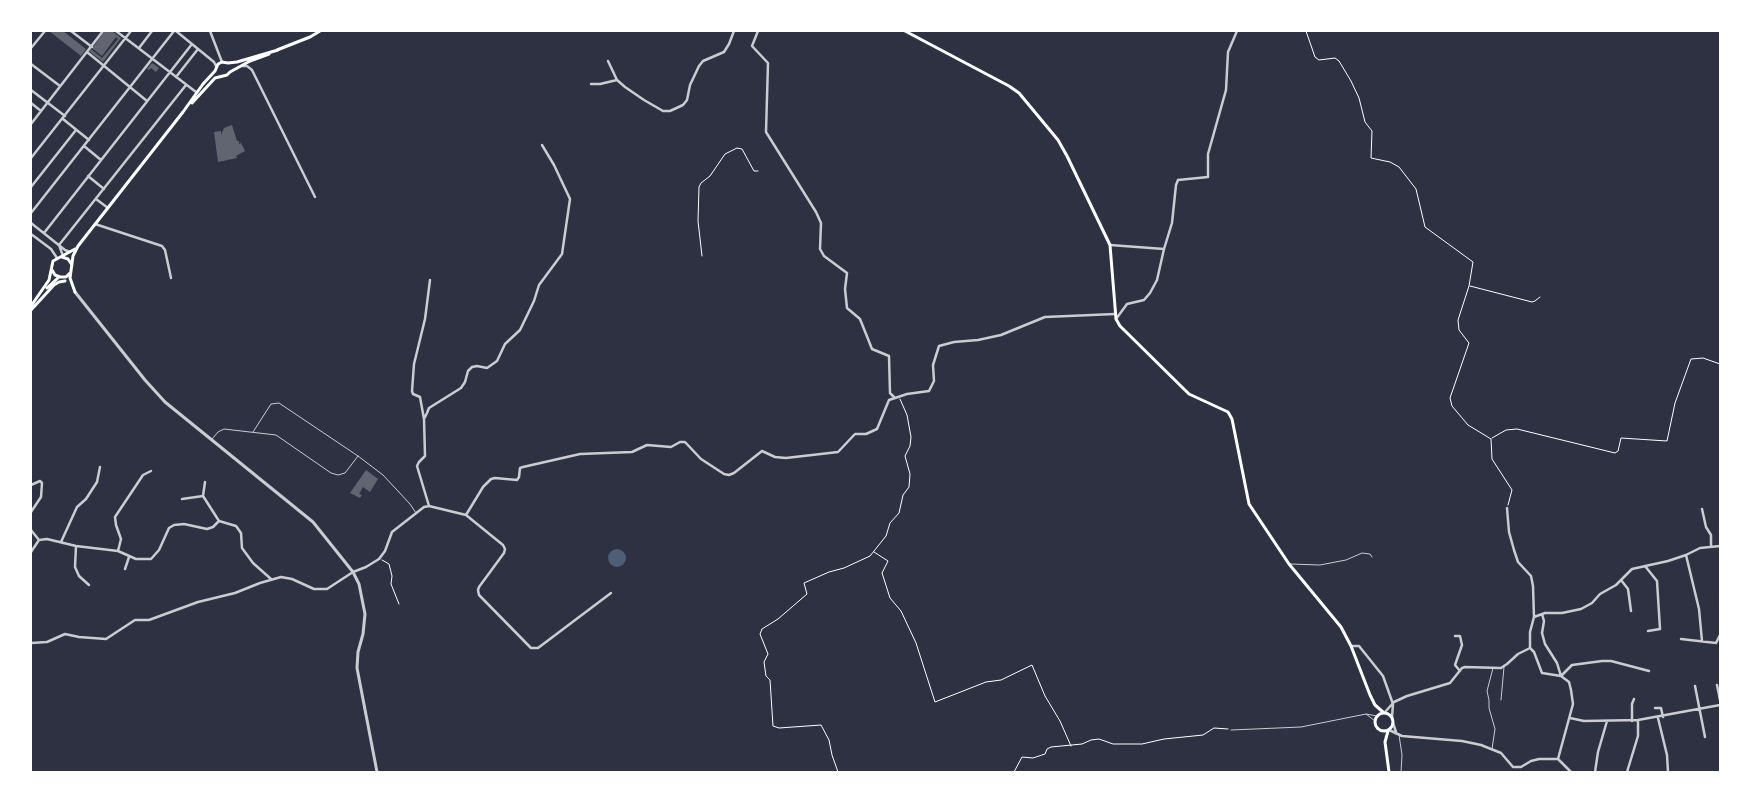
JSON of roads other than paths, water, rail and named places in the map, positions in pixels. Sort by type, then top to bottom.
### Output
[{"type":"main road","points":[[75,292],[70,280],[73,256],[78,247],[183,112],[206,87],[220,76],[227,75],[320,31]]},
{"type":"main road","points":[[905,31],[1019,93],[1058,140],[1110,245],[1116,316],[1124,332],[1189,394],[1228,412],[1232,419],[1249,504],[1289,564],[1338,622],[1352,646],[1375,705],[1377,716],[1375,726],[1385,742],[1389,772]]},
{"type":"main road","points":[[183,112],[196,92],[222,62],[228,63],[278,50]]},
{"type":"main road","points":[[228,63],[230,72]]},
{"type":"main road","points":[[216,68],[216,74],[220,76]]},
{"type":"main road","points":[[31,308],[49,280],[51,266],[57,258],[63,257],[78,247]]},
{"type":"main road","points":[[63,257],[69,260],[72,266]]},
{"type":"main road","points":[[51,266],[53,273],[60,277],[75,292]]},
{"type":"main road","points":[[41,294],[60,277],[66,277],[71,272]]},
{"type":"main road","points":[[31,308],[54,285],[64,281]]},
{"type":"main road","points":[[1375,705],[1392,717],[1393,723],[1388,730],[1385,742]]},
{"type":"main road","points":[[1377,716],[1384,712]]},
{"type":"main road","points":[[1379,730],[1388,730]]},
{"type":"street","points":[[31,48],[45,31]]},
{"type":"street","points":[[71,31],[92,47]]},
{"type":"street","points":[[31,124],[103,31]]},
{"type":"street","points":[[116,31],[196,92]]},
{"type":"street","points":[[31,158],[131,31]]},
{"type":"street","points":[[138,48],[152,31]]},
{"type":"street","points":[[31,213],[175,31],[214,62],[216,68]]},
{"type":"street","points":[[210,31],[222,62]]},
{"type":"street","points":[[608,61],[624,88],[663,111],[670,111],[677,109],[687,100],[690,85],[699,66],[703,61],[724,52],[734,31]]},
{"type":"street","points":[[758,31],[752,46],[768,62],[769,68],[766,132],[816,212],[821,223],[820,249],[824,256],[847,274],[845,289],[846,308],[860,319],[872,349],[889,356],[890,394],[894,398]]},
{"type":"street","points":[[466,515],[483,487],[491,479],[517,480],[520,477],[520,468],[522,467],[580,454],[632,452],[647,445],[671,447],[680,442],[685,442],[701,459],[724,474],[729,475],[762,451],[786,458],[838,452],[855,434],[866,434],[877,429],[889,400],[899,396],[929,391],[934,381],[933,365],[939,346],[1001,335],[1045,317],[1116,316],[1128,304],[1144,300],[1157,280],[1172,223],[1178,180],[1208,176],[1208,154],[1226,90],[1228,52],[1237,31]]},
{"type":"street","points":[[44,233],[192,44]]},
{"type":"street","points":[[176,77],[198,49]]},
{"type":"street","points":[[87,52],[147,101]]},
{"type":"street","points":[[31,64],[60,87]]},
{"type":"street","points":[[241,67],[247,66],[252,70],[315,197]]},
{"type":"street","points":[[590,84],[618,80]]},
{"type":"street","points":[[59,245],[186,85]]},
{"type":"street","points":[[31,90],[89,140]]},
{"type":"street","points":[[31,103],[41,111]]},
{"type":"street","points":[[31,187],[76,130]]},
{"type":"street","points":[[424,419],[429,408],[461,388],[472,367],[487,368],[497,361],[504,344],[520,330],[534,301],[539,285],[562,254],[570,199],[542,145]]},
{"type":"street","points":[[84,146],[101,160]]},
{"type":"street","points":[[88,176],[104,189]]},
{"type":"street","points":[[96,199],[108,208]]},
{"type":"street","points":[[31,223],[65,250],[71,252]]},
{"type":"street","points":[[95,224],[162,246],[165,250],[171,278]]},
{"type":"street","points":[[31,234],[51,249],[57,258]]},
{"type":"street","points":[[59,245],[63,257]]},
{"type":"street","points":[[1110,245],[1164,249]]},
{"type":"street","points":[[429,506],[417,466],[425,456],[424,419],[420,397],[413,394],[413,382],[414,364],[426,319],[430,280]]},
{"type":"street","points":[[75,292],[165,402],[313,522],[353,572],[359,584],[365,614],[357,668],[377,772]]},
{"type":"street","points":[[61,542],[76,507],[86,499],[97,482],[100,466]]},
{"type":"street","points":[[118,551],[121,539],[115,517],[143,475],[151,471]]},
{"type":"street","points":[[31,485],[40,481],[42,483],[41,497],[31,512]]},
{"type":"street","points":[[205,482],[203,496],[220,520],[236,526],[241,532],[242,548],[253,563],[271,579]]},
{"type":"street","points":[[182,499],[203,496]]},
{"type":"street","points":[[31,643],[47,642],[65,634],[106,639],[135,620],[149,620],[198,602],[235,594],[271,579],[281,577],[321,590],[327,589],[353,572],[380,559],[392,532],[424,507],[429,506],[466,515],[505,549],[479,587],[479,595],[531,648],[538,648],[611,593]]},
{"type":"street","points":[[1507,508],[1509,532],[1514,550],[1518,562],[1531,576],[1533,586],[1534,616],[1530,632],[1530,648],[1534,652],[1542,673],[1561,676],[1569,682],[1572,690],[1573,704],[1558,759]]},
{"type":"street","points":[[1702,509],[1706,527],[1712,535],[1711,547]]},
{"type":"street","points":[[31,530],[39,540],[118,551],[136,559],[151,559],[160,550],[169,528],[174,525],[184,524],[208,529],[220,520]]},
{"type":"street","points":[[31,552],[39,540]]},
{"type":"street","points":[[76,546],[75,567],[79,576],[89,585]]},
{"type":"street","points":[[1534,616],[1581,609],[1592,603],[1600,594],[1621,580],[1632,569],[1668,562],[1700,548],[1720,546]]},
{"type":"street","points":[[1686,555],[1699,609],[1702,641]]},
{"type":"street","points":[[125,569],[129,557]]},
{"type":"street","points":[[1645,566],[1657,581],[1660,629],[1648,631]]},
{"type":"street","points":[[1621,580],[1628,590],[1631,611]]},
{"type":"street","points":[[1542,614],[1544,621],[1542,633],[1545,644],[1561,676]]},
{"type":"street","points":[[1455,636],[1460,636],[1462,645],[1455,665],[1460,671]]},
{"type":"street","points":[[1681,638],[1716,643],[1720,636]]},
{"type":"street","points":[[1352,646],[1359,646],[1385,680],[1393,704],[1392,717]]},
{"type":"street","points":[[1384,712],[1393,704],[1416,692],[1450,683],[1465,667],[1493,668],[1504,666],[1518,654],[1530,648]]},
{"type":"street","points":[[1561,676],[1572,665],[1602,661],[1611,661],[1649,671]]},
{"type":"street","points":[[1695,686],[1705,737]]},
{"type":"street","points":[[1717,686],[1720,700]]},
{"type":"street","points":[[1632,721],[1632,704],[1634,699]]},
{"type":"street","points":[[1570,718],[1584,721],[1632,721],[1658,718],[1720,705]]},
{"type":"street","points":[[1655,708],[1661,708],[1663,717]]},
{"type":"street","points":[[1658,718],[1667,754],[1668,772]]},
{"type":"street","points":[[1627,772],[1638,736],[1638,720]]},
{"type":"street","points":[[1595,772],[1598,752],[1607,721]]},
{"type":"street","points":[[1393,723],[1398,734]]},
{"type":"street","points":[[1388,730],[1398,734],[1481,745],[1501,754],[1513,768],[1513,772]]},
{"type":"street","points":[[1513,768],[1521,767],[1539,759],[1558,759],[1571,772]]},
{"type":"lane","points":[[253,432],[271,404],[279,403],[384,475],[410,504],[416,514]]},
{"type":"lane","points":[[211,440],[218,432],[224,430],[276,435],[331,473],[338,475],[345,473],[358,456]]},
{"type":"lane","points":[[1289,564],[1320,565],[1346,560],[1362,553],[1370,554],[1372,557]]},
{"type":"lane","points":[[1502,700],[1504,666]]},
{"type":"lane","points":[[1492,749],[1495,729],[1489,708],[1487,691],[1493,668]]},
{"type":"lane","points":[[1231,730],[1301,727],[1366,714],[1377,716]]},
{"type":"lane","points":[[1366,714],[1375,721]]},
{"type":"lane","points":[[1398,734],[1402,756],[1400,772]]},
{"type":"water","points":[[617,549],[623,552],[626,558],[623,564],[617,567],[611,564],[608,558],[611,552]]}]
